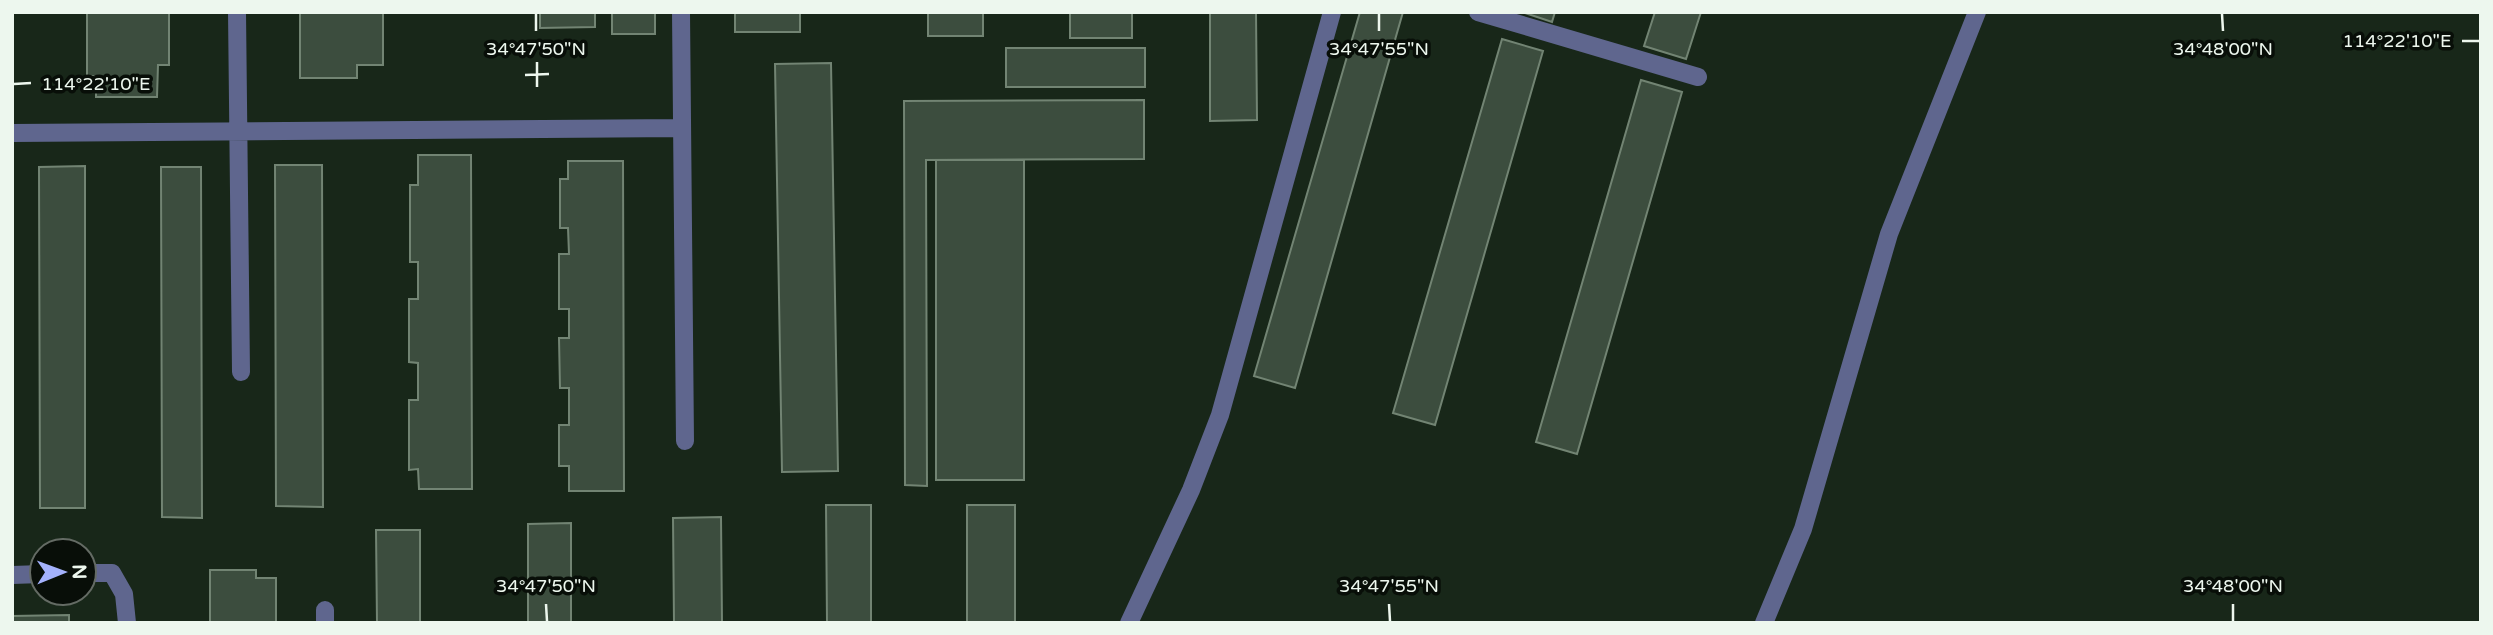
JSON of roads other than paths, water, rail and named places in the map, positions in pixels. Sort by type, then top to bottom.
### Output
[{"type":"street","points":[[237,12],[241,372]]},
{"type":"street","points":[[681,12],[685,441]]},
{"type":"street","points":[[1129,623],[1191,489],[1220,415],[1332,12]]},
{"type":"street","points":[[1478,12],[1698,77]]},
{"type":"street","points":[[1764,623],[1803,529],[1889,234],[1978,12]]},
{"type":"street","points":[[12,134],[682,128]]},
{"type":"street","points":[[98,573],[112,573],[124,594],[127,623]]}]
